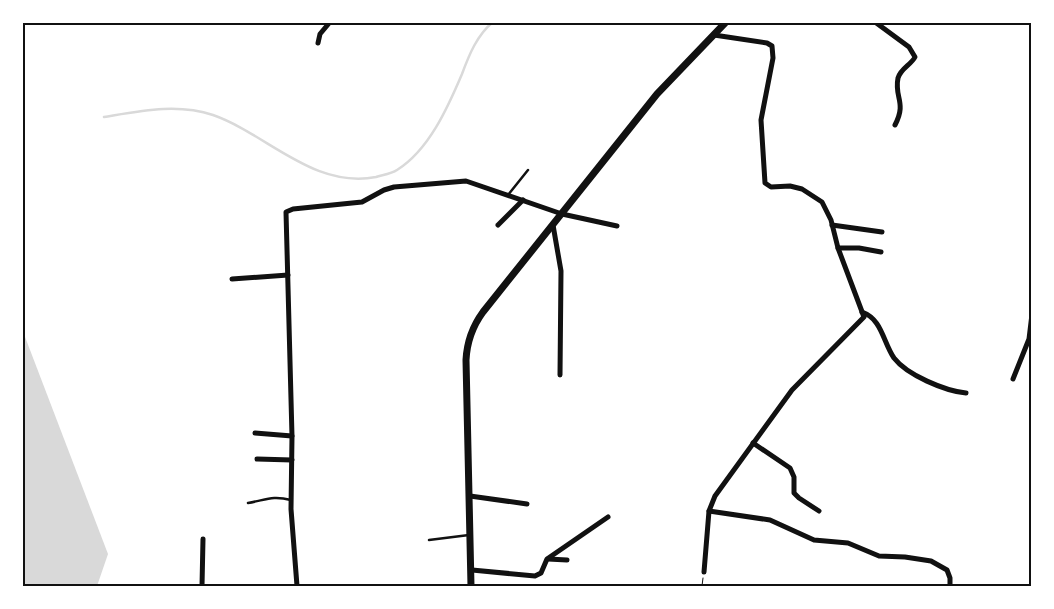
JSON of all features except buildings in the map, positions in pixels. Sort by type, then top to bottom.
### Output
[{"type":"main road","points":[[472,586],[466,399],[467,350],[470,335],[483,312],[657,94],[722,24]]},
{"type":"street","points":[[318,42],[320,34],[330,22]]},
{"type":"street","points":[[875,22],[909,47],[915,57],[899,77],[898,92],[902,109],[895,125]]},
{"type":"street","points":[[704,572],[709,511],[714,496],[792,390],[862,321],[862,312],[822,202],[814,195],[794,187],[769,186],[764,180],[761,120],[773,58],[772,46],[767,43],[714,34]]},
{"type":"street","points":[[297,586],[291,500],[292,436],[286,212],[293,209],[362,202],[384,190],[394,188],[458,181],[472,183],[562,214],[616,226]]},
{"type":"street","points":[[498,225],[522,200]]},
{"type":"street","points":[[553,225],[561,271],[560,374]]},
{"type":"street","points":[[832,226],[882,232]]},
{"type":"street","points":[[838,248],[859,248],[881,252]]},
{"type":"street","points":[[232,279],[288,275]]},
{"type":"street","points":[[862,312],[877,321],[887,346],[902,367],[940,386],[966,393]]},
{"type":"street","points":[[1013,379],[1029,339],[1032,314]]},
{"type":"street","points":[[254,433],[292,436]]},
{"type":"street","points":[[754,443],[790,468],[794,476],[794,492],[799,498],[819,511]]},
{"type":"street","points":[[257,459],[292,460]]},
{"type":"street","points":[[470,496],[527,504]]},
{"type":"street","points":[[709,511],[770,520],[814,540],[848,543],[879,556],[931,561],[947,570],[950,586]]},
{"type":"street","points":[[472,570],[535,576],[541,572],[547,559],[608,518]]},
{"type":"street","points":[[202,586],[203,540]]},
{"type":"street","points":[[547,559],[567,560]]},
{"type":"lane","points":[[507,196],[528,170]]},
{"type":"lane","points":[[248,504],[267,497],[278,496],[291,500]]},
{"type":"lane","points":[[429,540],[471,535]]},
{"type":"shaded area","points":[[22,329],[108,554],[97,586],[23,586]]},
{"type":"waterway","points":[[104,117],[158,109],[199,111],[233,124],[311,168],[353,179],[376,177],[397,170],[419,151],[428,140],[444,114],[474,46],[482,33],[493,22]]}]
